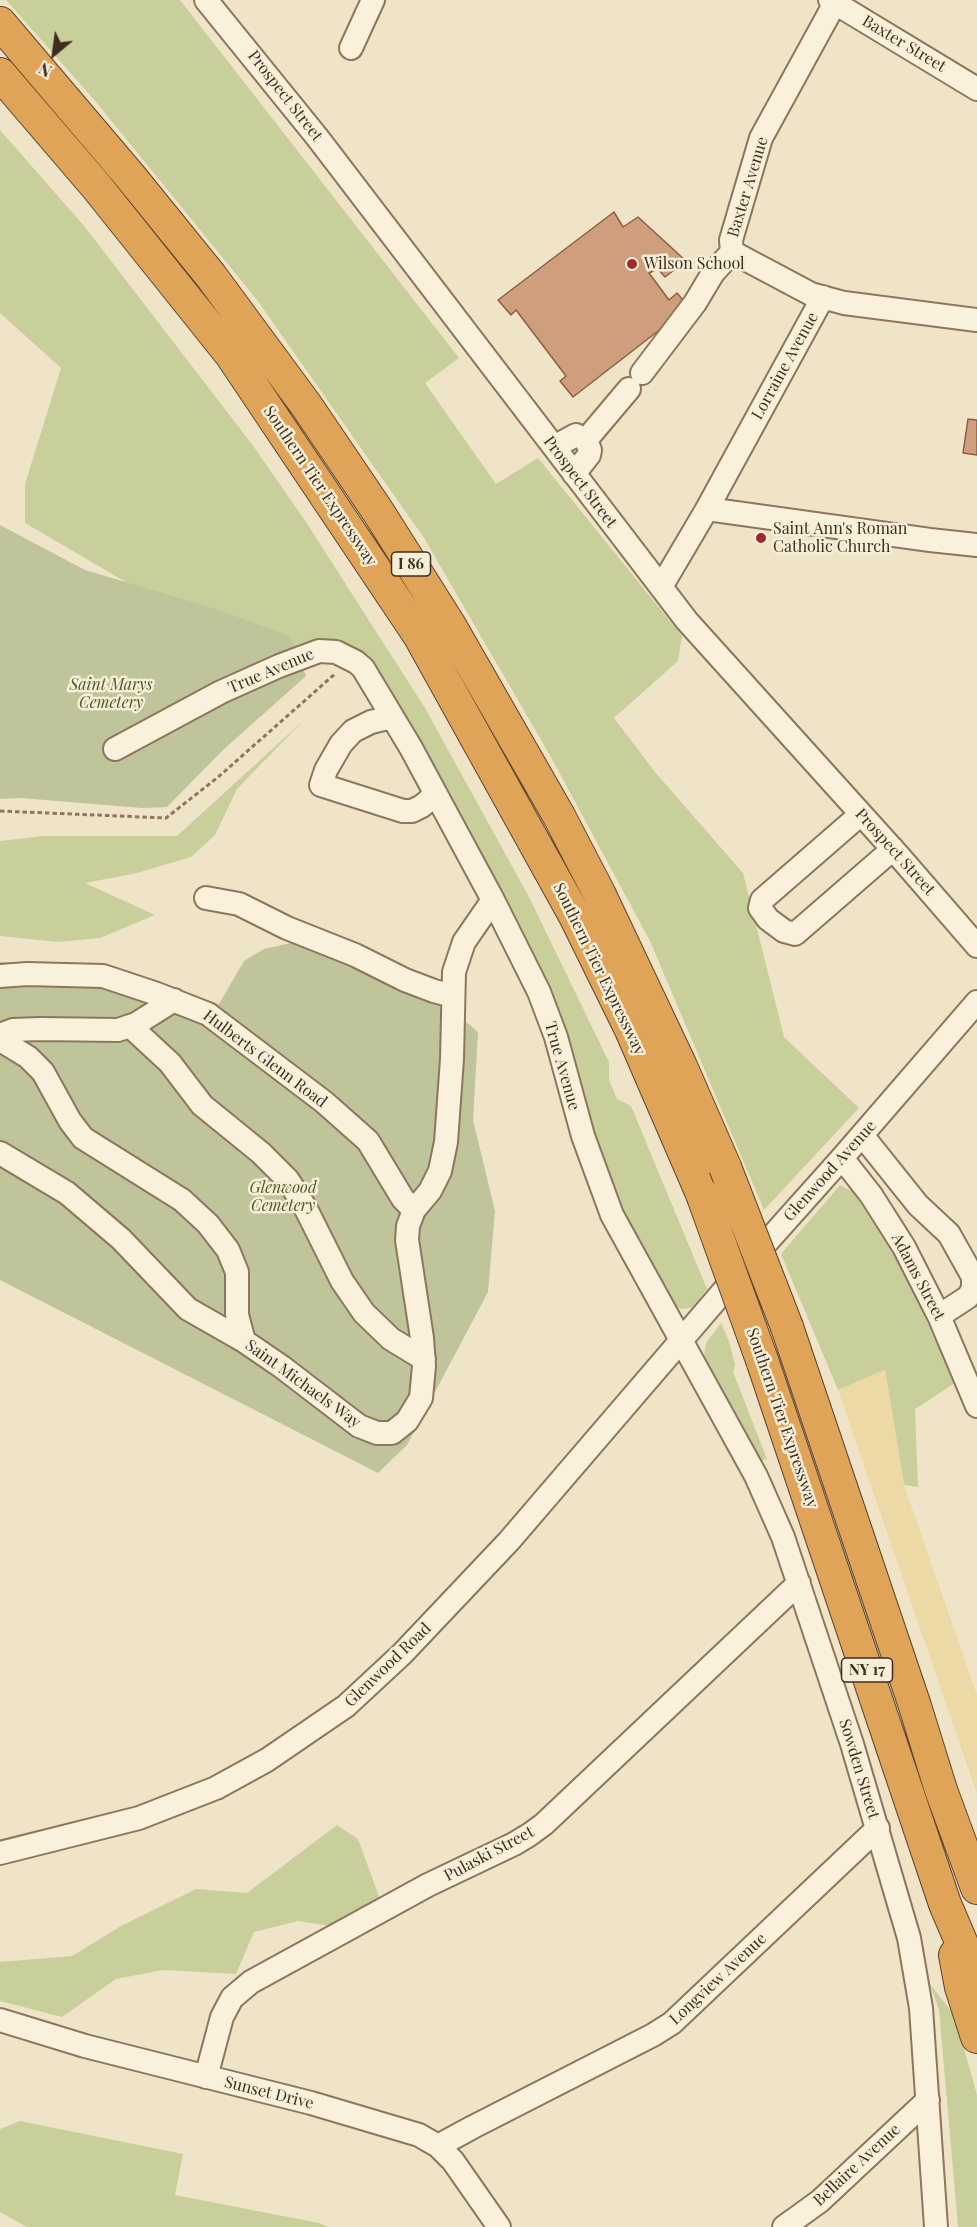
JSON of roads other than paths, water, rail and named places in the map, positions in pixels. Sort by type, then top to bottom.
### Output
[{"type":"highway","name":"Southern Tier Expressway","points":[[0,23],[130,176],[210,276],[306,405],[377,510],[449,624],[559,816],[599,893],[680,1064],[725,1167],[787,1327],[914,1703],[941,1790],[977,1888]]},
{"type":"highway","name":"Southern Tier Expressway","points":[[0,74],[96,186],[232,356],[419,635],[575,916],[631,1030],[702,1194],[762,1360],[945,1905],[977,1979]]},
{"type":"highway","points":[[945,1905],[961,1987],[977,2037]]},
{"type":"street","name":"Prospect Street","points":[[206,0],[225,20],[317,137],[687,621],[893,849],[977,946]]},
{"type":"street","points":[[351,48],[373,0]]},
{"type":"street","name":"Baxter Street","points":[[833,2],[977,88]]},
{"type":"street","name":"Baxter Avenue","points":[[823,297],[812,294],[732,252],[730,240],[761,138],[833,2]]},
{"type":"street","points":[[586,440],[636,381],[695,303],[713,273],[732,252]]},
{"type":"street","name":"Lorraine Avenue","points":[[707,509],[823,297],[844,303],[977,321]]},
{"type":"street","points":[[554,447],[576,435],[586,440],[590,450],[589,455],[573,474]]},
{"type":"street","points":[[661,587],[707,509],[930,540],[977,544]]},
{"type":"street","name":"True Avenue","points":[[115,749],[220,693],[279,666],[319,651],[336,652],[363,668],[436,794],[539,992],[556,1037],[582,1136],[612,1215],[681,1340]]},
{"type":"street","points":[[392,717],[371,722],[353,731],[341,744],[326,770],[321,785],[403,811],[412,811],[422,806],[436,794]]},
{"type":"street","points":[[861,814],[762,900],[760,908],[768,919],[784,931],[795,934],[893,849]]},
{"type":"street","points":[[206,898],[239,903],[287,928],[355,955],[405,980],[453,996]]},
{"type":"street","name":"Saint Michaels Way","points":[[0,1153],[67,1193],[121,1239],[188,1309],[282,1367],[359,1426],[376,1433],[392,1433],[407,1421],[421,1398],[424,1359],[407,1240],[408,1226],[414,1210],[430,1191],[440,1171],[446,1142],[452,1059],[454,972],[464,942],[493,900]]},
{"type":"street","name":"Hulberts Glenn Road","points":[[0,976],[27,974],[103,976],[208,1014],[324,1102],[368,1141],[403,1199],[414,1210]]},
{"type":"street","points":[[174,1000],[130,1026],[118,1030],[13,1030],[0,1036],[2,1041],[28,1058],[43,1072],[70,1121],[83,1138],[182,1200],[208,1224],[228,1250],[237,1272],[237,1315],[243,1341]]},
{"type":"street","name":"Glenwood Avenue","points":[[681,1340],[977,1002]]},
{"type":"street","points":[[130,1026],[170,1064],[202,1105],[252,1145],[288,1180],[305,1207],[342,1281],[364,1313],[391,1340],[424,1359]]},
{"type":"street","points":[[862,1135],[925,1212],[949,1234],[973,1277],[973,1289],[968,1297],[939,1316]]},
{"type":"street","name":"Adams Street","points":[[842,1158],[871,1195],[904,1247],[939,1316],[977,1406]]},
{"type":"street","name":"Sowden Street","points":[[681,1340],[756,1476],[783,1538],[878,1828],[909,1938],[921,2008],[936,2227]]},
{"type":"street","name":"Glenwood Road","points":[[0,1852],[139,1818],[216,1788],[267,1760],[346,1706],[402,1654],[509,1541],[681,1340]]},
{"type":"street","name":"Pulaski Street","points":[[206,2077],[222,2017],[232,1998],[251,1982],[428,1885],[530,1835],[799,1583]]},
{"type":"street","name":"Longview Avenue","points":[[438,2146],[653,2036],[672,2023],[878,1828]]},
{"type":"street","name":"Sunset Drive","points":[[0,2020],[85,2046],[322,2106],[419,2135],[438,2146],[453,2161],[499,2227]]},
{"type":"street","name":"Bellaire Avenue","points":[[784,2227],[820,2201],[928,2100]]},
{"type":"place","name":"Wilson School","points":[[632,264]]},
{"type":"place","name":"Saint Ann's Roman Catholic Church","points":[[761,538]]},
{"type":"park label","name":"Saint Marys Cemetery","points":[[111,694]]},
{"type":"park label","name":"Glenwood Cemetery","points":[[283,1197]]}]
